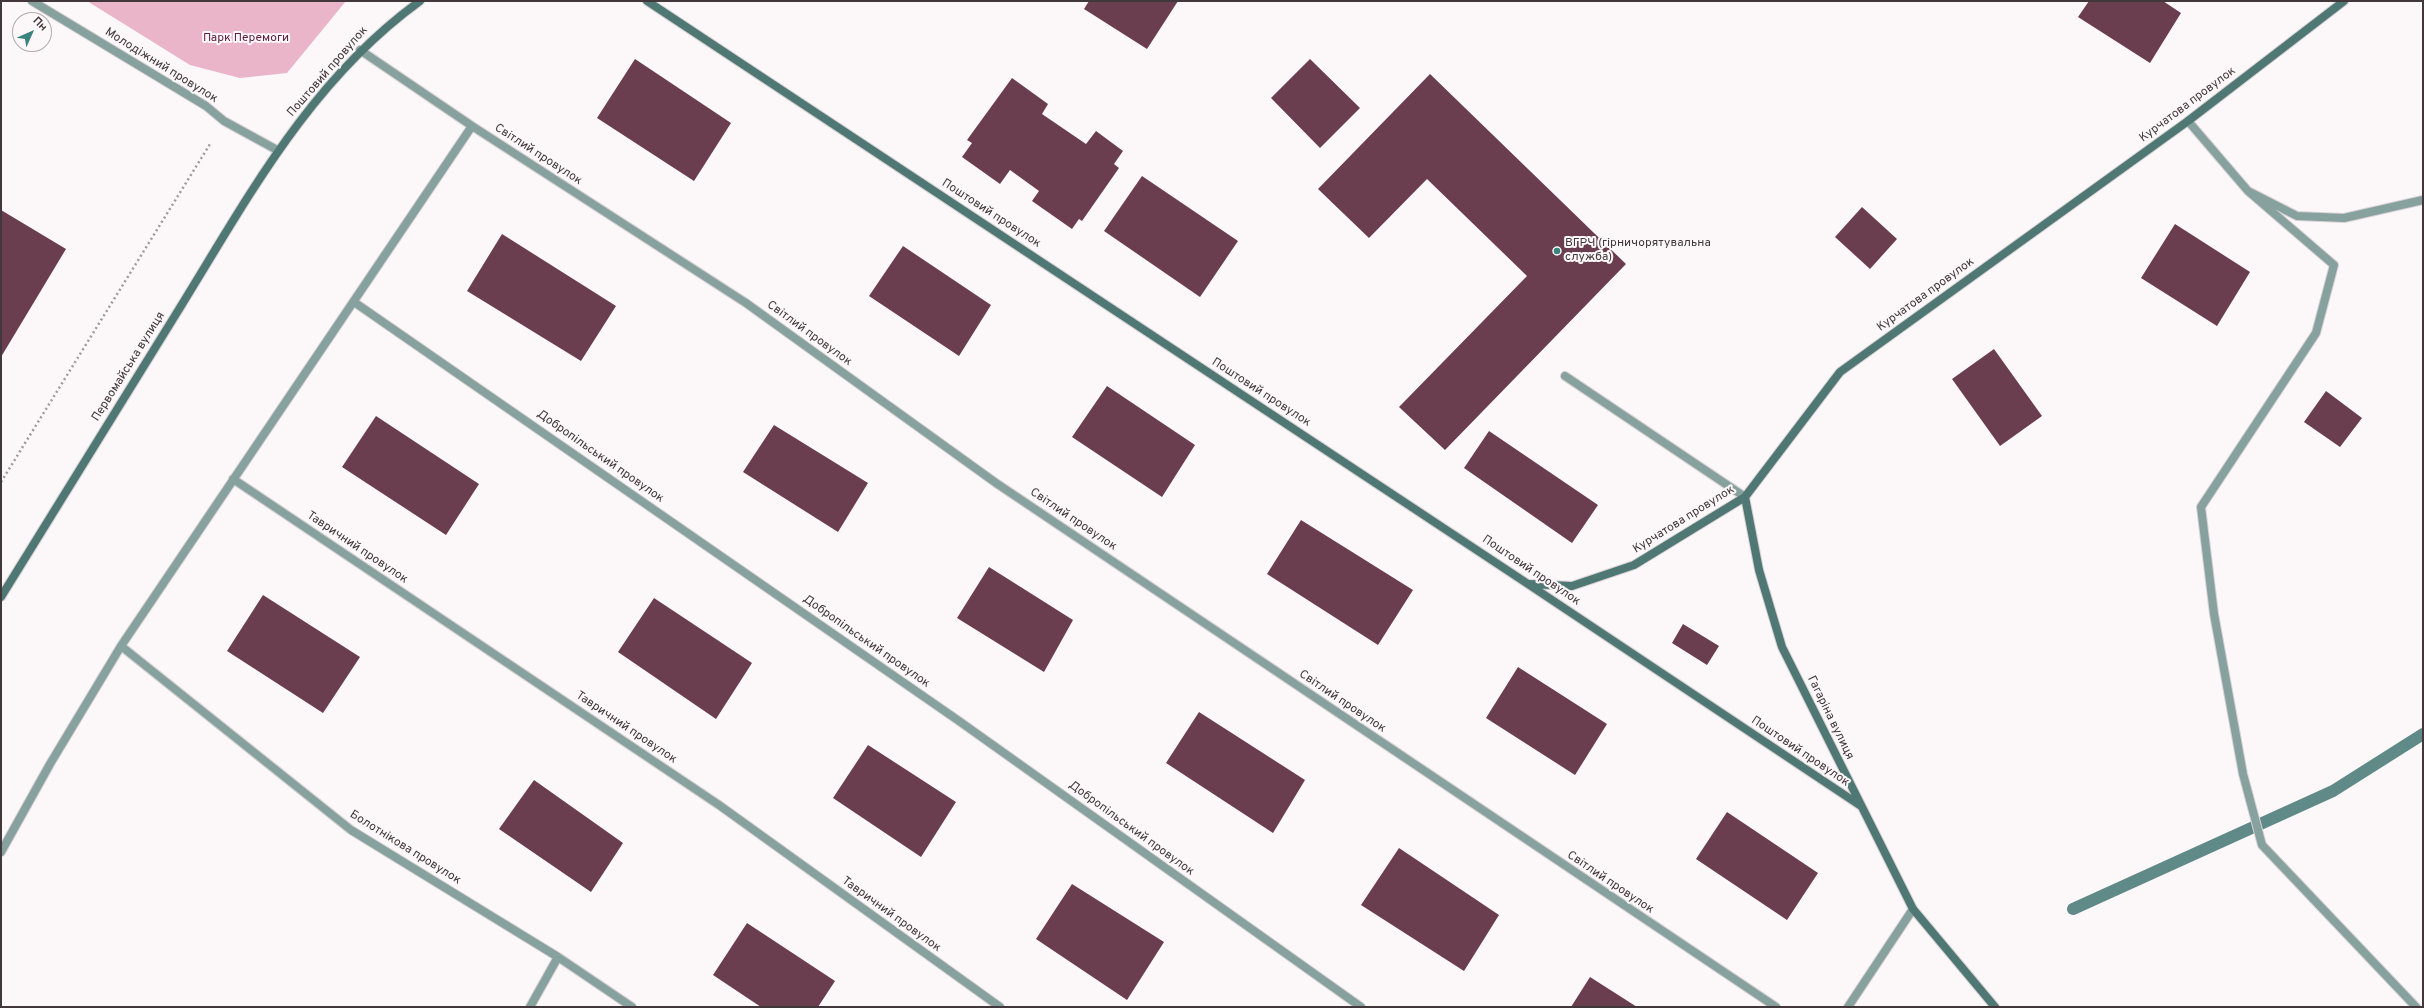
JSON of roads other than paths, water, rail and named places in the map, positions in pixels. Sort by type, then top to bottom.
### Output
[{"type":"main road","name":"Поштовий провулок","points":[[277,150],[360,50],[387,25],[420,1]]},
{"type":"main road","name":"Поштовий провулок","points":[[647,1],[1861,806]]},
{"type":"main road","name":"Курчатова провулок","points":[[1528,584],[1572,586],[1634,565],[1745,497],[1840,372],[2188,122],[2344,1]]},
{"type":"main road","name":"Первомайська вулиця","points":[[1,597],[277,150]]},
{"type":"main road","name":"Гагаріна вулиця","points":[[1745,497],[1759,570],[1782,647],[1913,909],[1995,1007]]},
{"type":"street","name":"Молодіжний провулок","points":[[32,1],[206,106],[224,121],[277,150]]},
{"type":"street","name":"Світлий провулок","points":[[360,50],[472,126],[746,303],[996,482],[1776,1007]]},
{"type":"street","points":[[2188,122],[2248,191],[2334,265],[2316,333],[2201,507],[2214,614],[2246,788],[2262,845],[2416,1007]]},
{"type":"street","points":[[1,852],[50,764],[121,646],[472,126]]},
{"type":"street","points":[[2248,191],[2297,216],[2344,218],[2423,200]]},
{"type":"street","name":"Добропільський провулок","points":[[354,302],[959,721],[1361,1007]]},
{"type":"street","points":[[1565,376],[1745,497]]},
{"type":"street","name":"Тавричний провулок","points":[[233,479],[719,805],[1000,1007]]},
{"type":"street","name":"Болотнікова провулок","points":[[121,646],[351,830],[558,957],[632,1007]]},
{"type":"street","points":[[1848,1007],[1913,909]]},
{"type":"street","points":[[530,1007],[558,957]]},
{"type":"waterway","points":[[2073,909],[2333,791],[2423,734]]},
{"type":"place","name":"ВГРЧ (гірничорятувальна служба)","points":[[1557,251]]},
{"type":"park label","name":"Парк Перемоги","points":[[246,39]]}]
